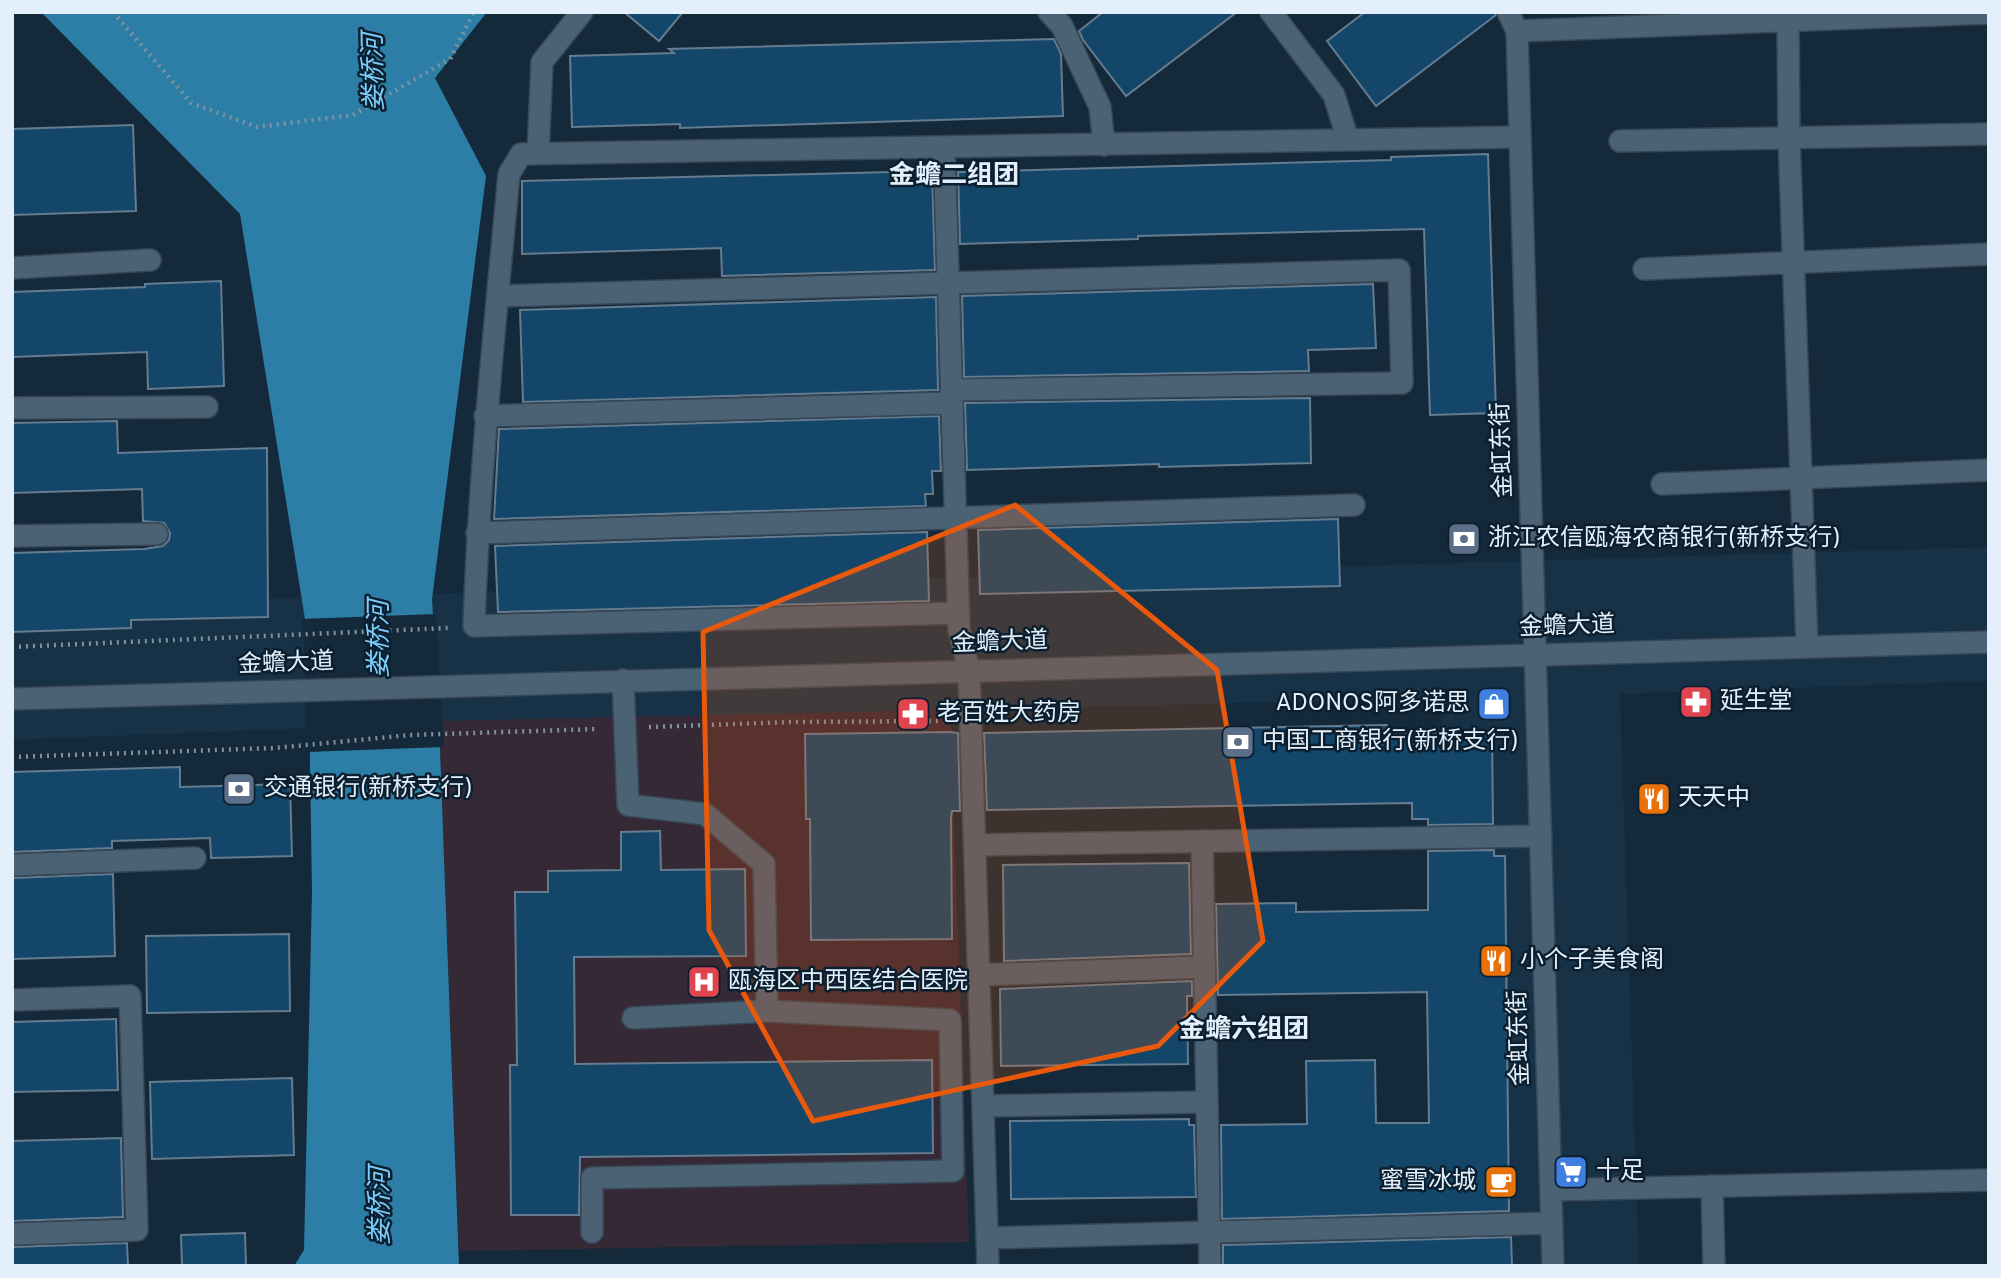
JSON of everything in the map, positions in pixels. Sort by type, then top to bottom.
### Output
[{"type":"street","points":[[538,154],[542,62],[582,12]]},
{"type":"street","points":[[1049,12],[1062,26],[1100,107],[1104,145]]},
{"type":"street","points":[[1271,12],[1334,95],[1348,140]]},
{"type":"street","points":[[1513,22],[1788,20],[1989,13]]},
{"type":"street","points":[[1788,20],[1789,137],[1807,647]]},
{"type":"street","name":"金虹东街","points":[[1513,22],[1520,137],[1553,1266]]},
{"type":"street","points":[[1620,141],[1989,134]]},
{"type":"street","points":[[958,613],[474,626],[485,416],[509,174],[521,154],[1520,137]]},
{"type":"street","points":[[944,147],[958,613],[969,671],[988,1266]]},
{"type":"street","points":[[1644,269],[1989,254]]},
{"type":"street","points":[[12,268],[150,260]]},
{"type":"street","points":[[485,416],[952,397],[1402,383],[1399,270],[498,296]]},
{"type":"street","points":[[12,408],[207,407]]},
{"type":"street","points":[[1662,484],[1989,470]]},
{"type":"street","points":[[477,533],[1354,505]]},
{"type":"street","points":[[12,536],[157,534]]},
{"type":"street","name":"金蟾大道","points":[[12,699],[1989,642]]},
{"type":"street","points":[[623,680],[628,805],[705,814],[764,864],[766,1011]]},
{"type":"street","points":[[975,845],[1541,836]]},
{"type":"street","points":[[1202,841],[1210,1266]]},
{"type":"street","points":[[12,865],[195,858]]},
{"type":"street","points":[[978,975],[1204,967]]},
{"type":"street","points":[[12,1000],[130,996],[137,1230],[12,1234]]},
{"type":"street","points":[[592,1232],[592,1178],[953,1171],[950,1020],[766,1011],[634,1018]]},
{"type":"street","points":[[983,1106],[1207,1102]]},
{"type":"street","points":[[1551,1190],[1989,1180]]},
{"type":"street","points":[[1712,1186],[1714,1266]]},
{"type":"street","points":[[987,1238],[1552,1223]]},
{"type":"path","points":[[113,12],[191,103],[257,127],[353,116],[450,59],[474,12]]},
{"type":"path","points":[[12,647],[450,628]]},
{"type":"path","points":[[12,757],[275,748],[410,735],[791,722],[970,721]]},
{"type":"highlighted area","points":[[1015,505],[1217,670],[1263,941],[1158,1046],[813,1121],[709,930],[703,632]]},
{"type":"shaded area","points":[[1989,547],[1989,681],[1620,694],[1639,1266],[1456,1266],[1441,698],[458,722],[12,740],[12,606]]},
{"type":"shaded area","name":"瓯海区中西医结合医院","points":[[950,710],[969,1242],[459,1251],[439,721]]},
{"type":"water","name":"娄桥河","points":[[41,12],[487,12],[435,78],[486,176],[432,599],[459,1266],[294,1266],[304,1250],[312,891],[308,638],[240,214]]},
{"type":"pier","points":[[436,614],[444,747],[307,752],[301,619]]},
{"type":"building","points":[[624,12],[683,12],[659,41]]},
{"type":"building","points":[[1103,12],[1237,12],[1126,96],[1079,31]]},
{"type":"building","points":[[1365,12],[1495,12],[1496,15],[1376,106],[1327,41]]},
{"type":"building","points":[[1054,39],[1061,54],[1063,116],[680,128],[680,124],[572,127],[570,56],[674,53],[669,49]]},
{"type":"building","points":[[133,125],[136,211],[12,215],[12,129]]},
{"type":"building","points":[[1488,154],[1496,413],[1430,415],[1424,229],[1138,236],[1138,239],[960,244],[958,172],[1391,160],[1391,157]]},
{"type":"building","points":[[932,171],[935,270],[722,276],[721,248],[522,254],[522,181]]},
{"type":"building","points":[[221,281],[224,386],[148,389],[147,352],[12,357],[12,292]]},
{"type":"building","points":[[1373,284],[1376,348],[1308,350],[1309,371],[964,377],[962,296]]},
{"type":"building","points":[[936,297],[938,390],[523,402],[520,310]]},
{"type":"building","points":[[1310,398],[1311,463],[967,470],[965,403]]},
{"type":"building","points":[[939,416],[941,471],[932,471],[933,494],[925,494],[926,506],[494,519],[499,429]]},
{"type":"building","points":[[117,421],[118,453],[267,448],[268,617],[131,620],[131,628],[12,632],[12,553],[144,549],[163,546],[169,540],[170,533],[164,523],[143,521],[142,489],[12,493],[12,423]]},
{"type":"building","points":[[1338,519],[1340,586],[980,594],[978,530]]},
{"type":"building","points":[[927,532],[929,601],[498,612],[495,546]]},
{"type":"building","points":[[1387,725],[1387,733],[1492,732],[1493,824],[1428,825],[1428,819],[1412,819],[1412,803],[987,810],[984,733]]},
{"type":"building","points":[[958,733],[960,811],[952,811],[951,818],[952,939],[811,940],[810,819],[806,819],[805,734]]},
{"type":"building","points":[[180,767],[180,787],[290,784],[292,856],[211,858],[210,838],[112,841],[112,848],[12,852],[12,772]]},
{"type":"building","points":[[660,831],[661,870],[745,869],[746,956],[574,957],[575,1064],[932,1060],[933,1153],[580,1157],[579,1215],[511,1215],[510,1065],[517,1065],[515,892],[548,892],[548,871],[621,870],[621,832]]},
{"type":"building","points":[[1494,850],[1494,856],[1505,856],[1509,1211],[1222,1219],[1221,1125],[1307,1124],[1306,1061],[1375,1060],[1376,1123],[1429,1123],[1427,992],[1218,995],[1216,904],[1296,903],[1296,912],[1428,910],[1428,851]]},
{"type":"building","points":[[1189,863],[1191,954],[1004,961],[1003,865]]},
{"type":"building","points":[[113,874],[115,956],[12,959],[12,878]]},
{"type":"building","points":[[289,934],[290,1011],[147,1013],[146,936]]},
{"type":"building","points":[[1192,981],[1192,996],[1187,996],[1188,1064],[1001,1066],[1000,989]]},
{"type":"building","points":[[116,1019],[118,1090],[12,1092],[12,1022]]},
{"type":"building","points":[[292,1078],[294,1155],[152,1159],[150,1082]]},
{"type":"building","points":[[1189,1119],[1189,1125],[1194,1125],[1196,1197],[1011,1199],[1010,1121]]},
{"type":"building","points":[[121,1138],[123,1217],[12,1221],[12,1141]]},
{"type":"building","points":[[245,1233],[246,1266],[182,1266],[181,1235]]},
{"type":"building","points":[[1511,1237],[1512,1266],[1223,1266],[1223,1245]]},
{"type":"building","points":[[127,1243],[128,1266],[12,1266],[12,1247]]},
{"type":"place","name":"浙江农信瓯海农商银行(新桥支行)","points":[[1464,539]]},
{"type":"place","name":"延生堂","points":[[1696,702]]},
{"type":"place","name":"ADONOS阿多诺思","points":[[1494,704]]},
{"type":"place","name":"老百姓大药房","points":[[913,714]]},
{"type":"place","name":"中国工商银行(新桥支行)","points":[[1238,742]]},
{"type":"place","name":"交通银行(新桥支行)","points":[[239,789]]},
{"type":"place","name":"天天中","points":[[1654,799]]},
{"type":"place","name":"小个子美食阁","points":[[1496,961]]},
{"type":"place","name":"瓯海区中西医结合医院","points":[[704,982]]},
{"type":"place","name":"十足","points":[[1571,1172]]},
{"type":"place","name":"蜜雪冰城","points":[[1501,1182]]},
{"type":"district","name":"金蟾二组团","points":[[954,176]]},
{"type":"district","name":"金蟾六组团","points":[[1244,1030]]}]
